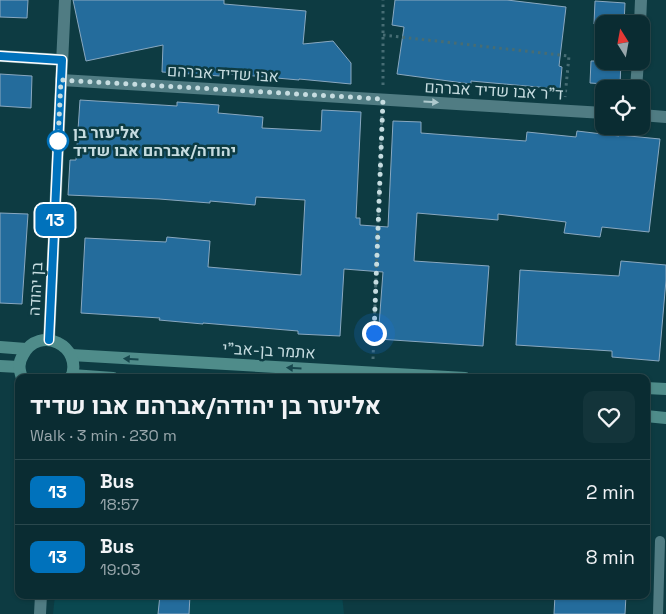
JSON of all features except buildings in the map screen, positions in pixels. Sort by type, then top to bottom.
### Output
[{"type":"main road","points":[[0,347],[26,348],[38,341],[49,340],[57,342],[65,347],[71,355],[73,366],[71,374]]},
{"type":"main road","points":[[0,366],[20,372],[20,360],[26,348]]},
{"type":"main road","name":"אתמר בן-אב\"י","points":[[71,355],[403,374]]},
{"type":"main road","points":[[650,388],[666,389]]},
{"type":"main road","points":[[650,416],[666,418]]},
{"type":"street","name":"בן יהודה","points":[[49,340],[65,0]]},
{"type":"street","points":[[640,15],[641,0]]},
{"type":"street","points":[[0,56],[62,60]]},
{"type":"street","name":"אבו שדיד אברהם","points":[[61,80],[383,99]]},
{"type":"street","name":"ד\"ר אבו שדיד אברהם","points":[[383,99],[595,112]]},
{"type":"street","points":[[650,116],[666,117]]},
{"type":"street","points":[[40,614],[41,599]]},
{"type":"lane","points":[[658,614],[660,541]]},
{"type":"path","points":[[372,372],[383,99],[383,0]]},
{"type":"path","points":[[383,35],[569,56],[564,110]]},
{"type":"shaded area","points":[[55,599],[342,599],[344,614],[53,614]]},
{"type":"bus line","name":"13","points":[[0,56],[62,60],[49,340]]},
{"type":"place","name":"אליעזר בן יהודה/אברהם אבו שדיד","points":[[58,141]]},
{"type":"route","points":[[58,141],[61,80],[383,99],[374,333]]}]
